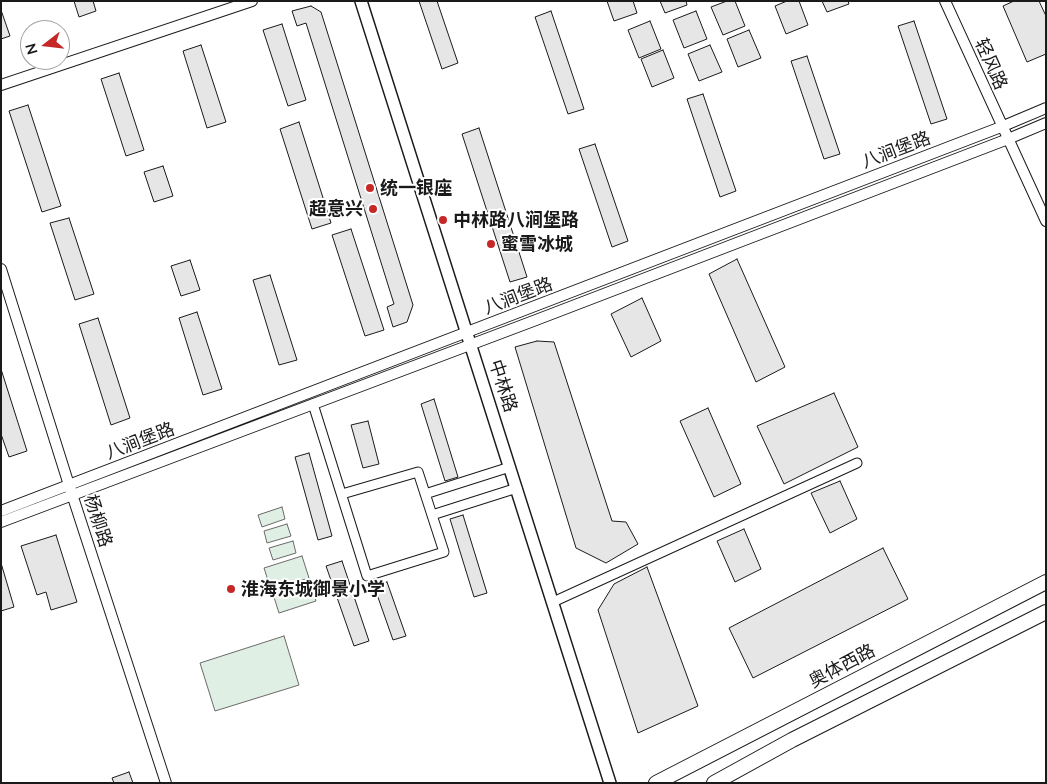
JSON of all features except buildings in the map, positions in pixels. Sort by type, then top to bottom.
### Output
[{"type":"main road","name":"中林路","points":[[360,1],[472,345],[610,783]]},
{"type":"main road","name":"奥体西路","points":[[656,783],[1046,582]]},
{"type":"main road","points":[[714,783],[792,740],[1046,612]]},
{"type":"street","points":[[1,85],[252,1]]},
{"type":"street","name":"轻风路","points":[[945,1],[1046,221]]},
{"type":"street","name":"八涧堡路","points":[[1,522],[70,490],[467,333],[1002,127],[1046,108]]},
{"type":"street","name":"八涧堡路","points":[[1,511],[70,490],[314,404],[1008,139],[1046,122]]},
{"type":"street","name":"杨柳路","points":[[1,269],[70,490],[166,783]]},
{"type":"street","points":[[314,404],[367,576],[444,552],[418,472],[342,494]]},
{"type":"street","points":[[553,602],[857,463]]},
{"type":"street","points":[[425,494],[510,467]]},
{"type":"street","points":[[432,515],[517,488]]},
{"type":"green space","points":[[282,507],[285,519],[262,527],[258,515]]},
{"type":"green space","points":[[287,524],[291,536],[267,543],[264,531]]},
{"type":"green space","points":[[293,541],[296,553],[273,560],[269,548]]},
{"type":"green space","points":[[302,556],[309,578],[271,590],[264,568]]},
{"type":"green space","points":[[310,579],[316,601],[279,613],[272,591]]},
{"type":"green space","points":[[284,636],[299,685],[215,711],[200,663]]},
{"type":"place","name":"统一银座","points":[[370,188]]},
{"type":"place","name":"超意兴","points":[[373,209]]},
{"type":"place","name":"中林路八涧堡路","points":[[443,220]]},
{"type":"place","name":"蜜雪冰城","points":[[491,244]]},
{"type":"place","name":"淮海东城御景小学","points":[[231,589]]}]
